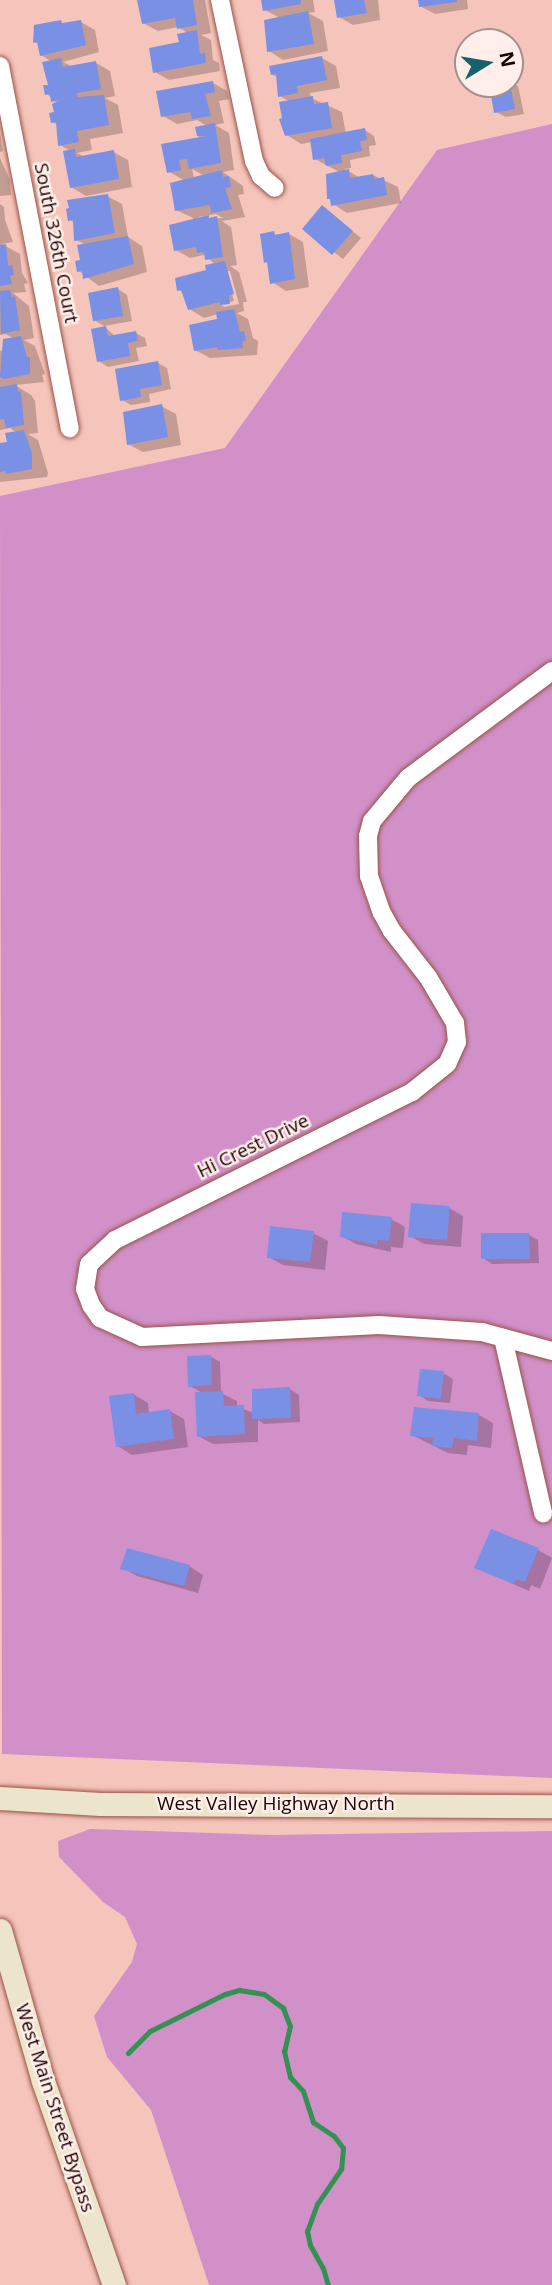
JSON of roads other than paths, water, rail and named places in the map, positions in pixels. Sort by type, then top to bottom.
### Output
[{"type":"main road","name":"West Valley Highway North","points":[[0,1798],[100,1804],[552,1806]]},
{"type":"main road","name":"West Main Street Bypass","points":[[0,1930],[43,2081],[114,2285]]},
{"type":"street","points":[[220,0],[254,161],[261,176],[275,188]]},
{"type":"street","name":"South 326th Court","points":[[0,66],[70,428]]},
{"type":"street","name":"Hi Crest Drive","points":[[552,671],[408,778],[372,821],[368,836],[369,876],[382,913],[392,932],[435,986],[455,1023],[457,1042],[447,1064],[412,1092],[115,1240],[89,1264],[85,1281],[87,1296],[100,1318],[142,1337],[379,1325],[455,1329],[552,1350]]},
{"type":"street","points":[[503,1338],[542,1513]]},
{"type":"waterway","points":[[128,2053],[150,2031],[225,1994],[239,1990],[264,1994],[283,2008],[290,2026],[284,2051],[290,2077],[303,2091],[313,2122],[334,2136],[343,2148],[341,2169],[317,2204],[307,2231],[310,2245],[323,2268],[328,2285]]}]
